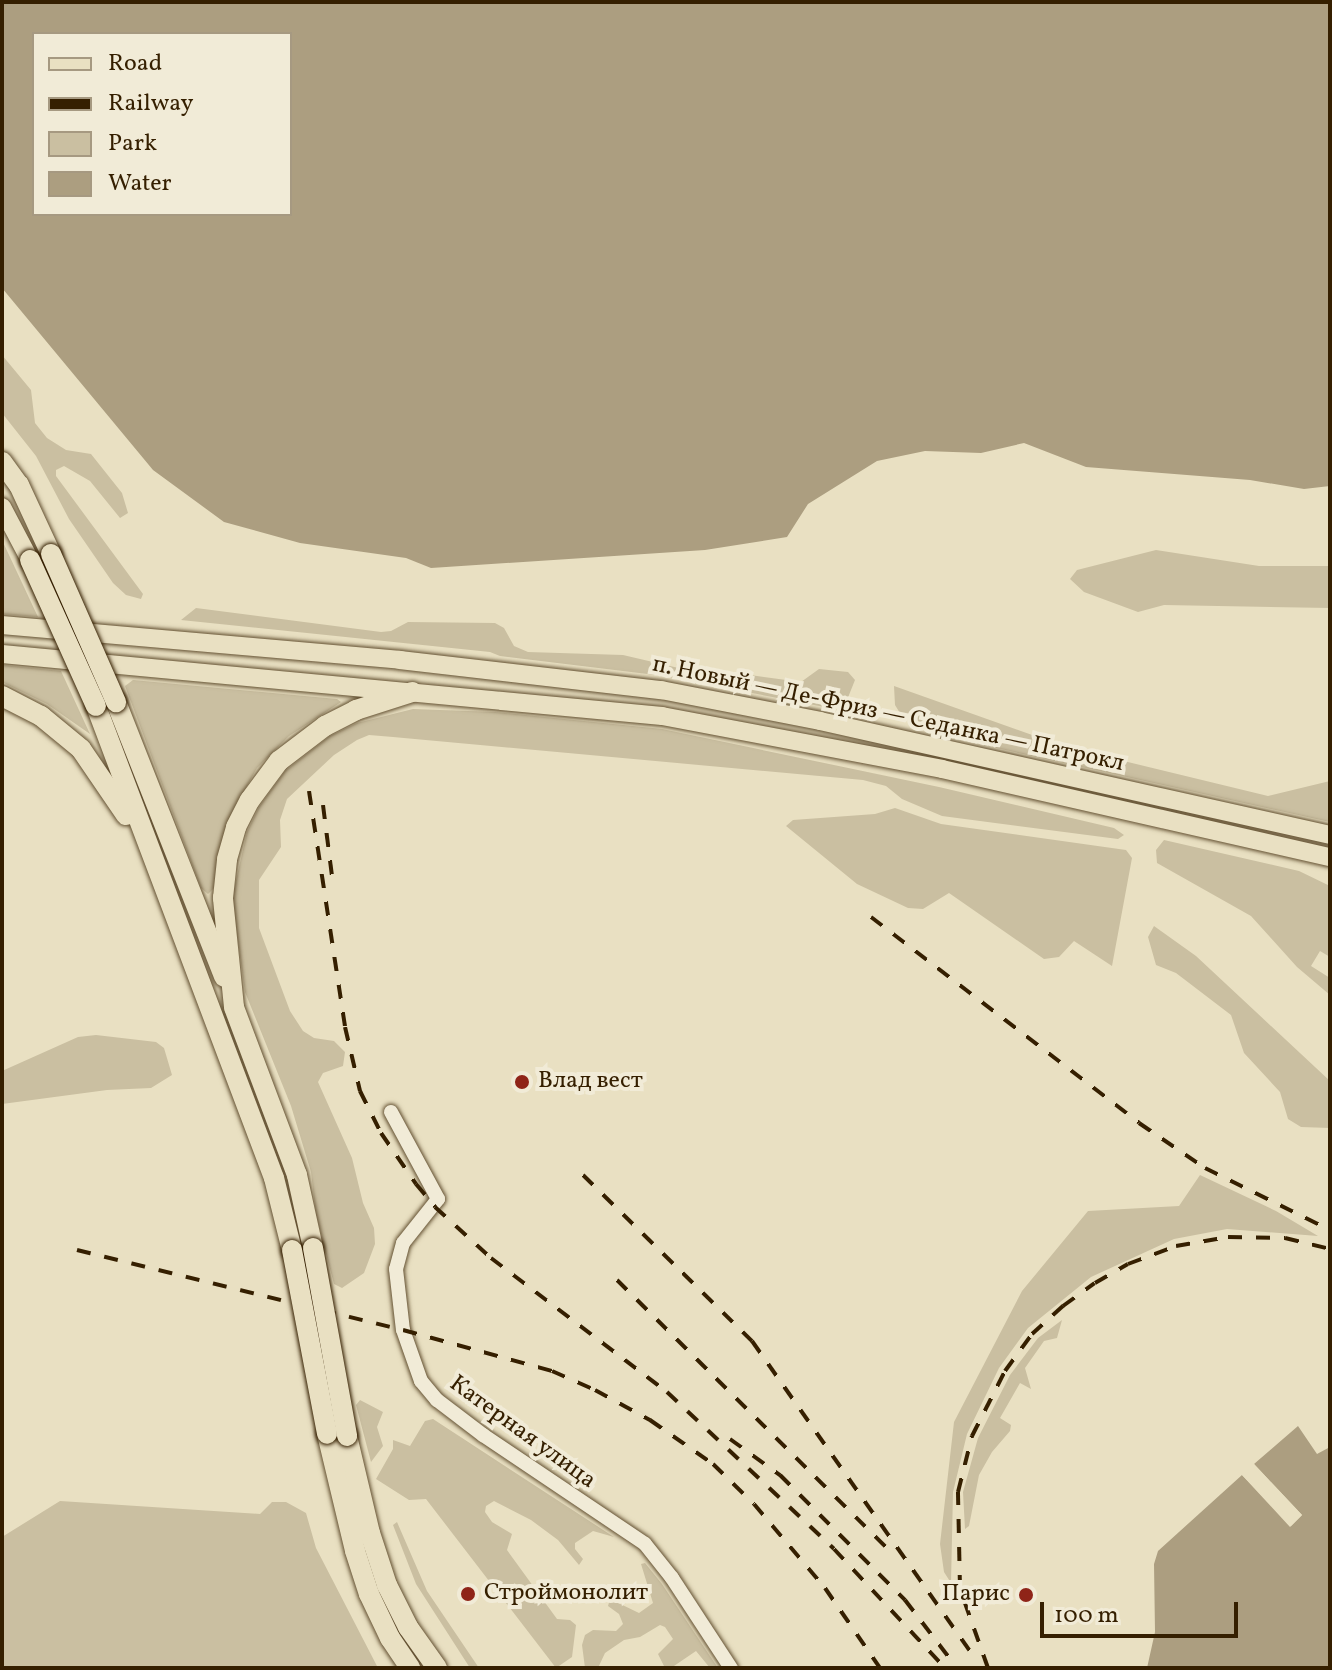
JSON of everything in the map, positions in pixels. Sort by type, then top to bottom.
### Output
[{"type":"highway","points":[[2,462],[19,485],[51,554],[106,704],[160,881],[302,1249]]},
{"type":"highway","points":[[30,560],[106,704],[233,998],[297,1175],[302,1249],[355,1551],[369,1594],[390,1638],[410,1668]]},
{"type":"highway","points":[[233,998],[223,898],[227,859],[236,827],[250,800],[279,761],[315,733],[356,710],[412,692]]},
{"type":"highway","points":[[2,696],[41,716],[81,749],[118,800],[160,881]]},
{"type":"highway","points":[[337,1435],[387,1585],[408,1627],[437,1668]]},
{"type":"main road","points":[[2,507],[30,560]]},
{"type":"main road","name":"п. Новый — Де-Фриз — Седанка — Патрокл","points":[[2,625],[400,660],[661,690],[820,721],[1330,835]]},
{"type":"main road","name":"п. Новый — Де-Фриз — Седанка — Патрокл","points":[[2,654],[662,716],[942,769],[1330,857]]},
{"type":"main road","points":[[1302,850],[1330,872]]},
{"type":"street","name":"Катерная улица","points":[[391,1112],[438,1199],[403,1243],[396,1269],[403,1330],[415,1370],[428,1392],[483,1435],[645,1544],[672,1578],[731,1668]]},
{"type":"green space","points":[[2,355],[31,390],[35,423],[47,438],[66,450],[91,454],[122,493],[128,513],[120,518],[90,481],[64,466],[56,470],[56,476],[143,594],[141,599],[126,595],[113,583],[69,519],[36,456],[2,413]]},
{"type":"green space","points":[[2,540],[38,617],[2,614]]},
{"type":"green space","points":[[1156,550],[1259,566],[1330,566],[1330,608],[1164,605],[1138,612],[1084,592],[1070,579],[1077,570]]},
{"type":"green space","points":[[196,608],[381,632],[391,631],[408,622],[495,623],[504,628],[514,646],[528,652],[623,655],[717,677],[750,675],[801,682],[819,669],[848,672],[855,680],[847,700],[835,709],[664,676],[500,656],[490,652],[181,620]]},
{"type":"green space","points":[[2,665],[61,671],[90,734],[47,704],[2,682]]},
{"type":"green space","points":[[133,680],[337,699],[341,702],[289,736],[257,768],[227,822],[214,888],[208,894],[201,888],[125,686]]},
{"type":"green space","points":[[894,686],[1066,747],[1268,796],[1330,781],[1330,822],[942,736],[903,718],[895,705]]},
{"type":"green space","points":[[413,709],[495,712],[662,729],[939,787],[1114,828],[1124,835],[1118,839],[942,816],[902,799],[886,786],[863,780],[369,735],[357,740],[334,755],[287,799],[280,820],[281,847],[259,880],[259,928],[290,1011],[303,1031],[314,1038],[334,1041],[345,1052],[343,1066],[323,1073],[318,1082],[352,1158],[363,1203],[374,1228],[375,1244],[364,1273],[342,1288],[334,1284],[316,1215],[311,1172],[291,1106],[245,992],[232,898],[247,832],[259,807],[285,771],[330,736],[357,723]]},
{"type":"green space","points":[[895,808],[941,824],[1126,850],[1132,858],[1112,966],[1074,941],[1059,957],[1044,959],[949,893],[923,909],[908,908],[857,884],[786,826],[793,820],[875,814]]},
{"type":"green space","points":[[1164,840],[1299,871],[1330,886],[1330,957],[1320,951],[1311,966],[1330,978],[1330,995],[1297,967],[1251,916],[1157,863],[1156,850]]},
{"type":"green space","points":[[1154,926],[1196,956],[1330,1081],[1330,1128],[1301,1127],[1288,1119],[1280,1092],[1244,1053],[1231,1015],[1176,973],[1156,965],[1148,937]]},
{"type":"green space","points":[[96,1035],[156,1042],[164,1048],[172,1075],[151,1088],[107,1090],[2,1104],[2,1071],[78,1037]]},
{"type":"green space","points":[[1200,1175],[1276,1211],[1318,1236],[1227,1229],[1174,1239],[1091,1277],[1028,1328],[999,1368],[967,1434],[953,1492],[951,1583],[944,1572],[940,1544],[954,1422],[1022,1291],[1088,1211],[1179,1206]]},
{"type":"green space","points":[[1062,1320],[1057,1338],[1044,1341],[1025,1368],[1031,1389],[1020,1383],[1000,1418],[1011,1425],[1010,1431],[992,1452],[979,1475],[969,1526],[965,1529],[963,1492],[978,1438],[1010,1375],[1038,1338]]},
{"type":"green space","points":[[360,1400],[383,1412],[377,1427],[383,1446],[371,1462],[356,1405]]},
{"type":"green space","points":[[433,1419],[614,1537],[593,1531],[575,1543],[575,1549],[583,1559],[579,1565],[558,1540],[531,1520],[494,1501],[486,1506],[485,1512],[492,1522],[512,1534],[507,1550],[557,1619],[570,1620],[576,1625],[572,1657],[556,1668],[426,1499],[409,1500],[376,1479],[393,1449],[393,1440],[410,1446],[425,1421]]},
{"type":"green space","points":[[60,1501],[260,1514],[272,1502],[286,1502],[306,1513],[316,1548],[378,1668],[2,1668],[2,1537]]},
{"type":"green space","points":[[397,1522],[427,1591],[479,1668],[470,1668],[416,1584],[393,1525]]},
{"type":"green space","points":[[645,1563],[718,1668],[710,1668],[696,1651],[671,1668],[665,1668],[658,1654],[673,1639],[660,1625],[640,1637],[624,1640],[605,1653],[598,1668],[585,1668],[582,1645],[585,1635],[593,1630],[616,1631],[623,1624],[619,1614],[608,1606],[610,1599],[639,1613],[653,1603],[641,1564]]},
{"type":"water","points":[[2,2],[1330,2],[1330,486],[1304,489],[1250,480],[1086,467],[1024,443],[981,453],[925,451],[877,461],[808,504],[787,537],[705,550],[431,568],[406,558],[300,543],[224,522],[153,470],[2,288]]},
{"type":"water","points":[[1298,1426],[1317,1454],[1330,1447],[1330,1668],[1147,1668],[1155,1632],[1154,1564],[1158,1551],[1242,1475],[1291,1526],[1302,1515],[1254,1464]]},
{"type":"pier","points":[[1254,1464],[1302,1515],[1290,1527],[1242,1475],[1245,1472],[1291,1521],[1297,1515],[1251,1466]]},
{"type":"railway","points":[[309,791],[345,1027],[360,1091],[381,1133],[416,1184],[435,1207],[491,1258],[667,1392],[834,1549],[945,1668]]},
{"type":"railway","points":[[323,805],[333,884]]},
{"type":"railway","points":[[871,917],[1139,1123],[1205,1168],[1330,1230]]},
{"type":"railway","points":[[583,1175],[752,1341],[975,1658]]},
{"type":"railway","points":[[988,1668],[960,1589],[958,1492],[972,1436],[1005,1371],[1032,1334],[1095,1283],[1128,1264],[1176,1246],[1228,1237],[1285,1238],[1330,1249]]},
{"type":"railway","points":[[77,1250],[403,1330],[552,1371],[595,1390],[650,1420],[713,1464],[754,1504],[825,1588],[880,1668]]},
{"type":"railway","points":[[617,1280],[893,1554]]},
{"type":"railway","points":[[730,1439],[780,1475],[905,1600],[957,1668]]},
{"type":"place","name":"Влад вест","points":[[522,1082]]},
{"type":"place","name":"Строймонолит","points":[[468,1594]]},
{"type":"place","name":"Парис","points":[[1026,1595]]}]
